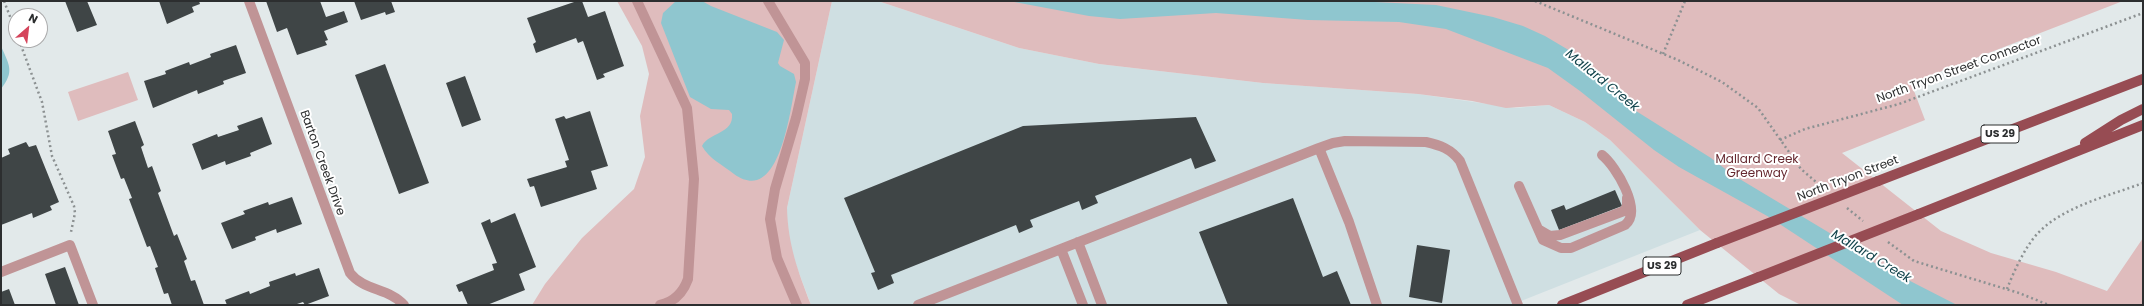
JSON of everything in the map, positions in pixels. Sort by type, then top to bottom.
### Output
[{"type":"main road","name":"North Tryon Street","points":[[1562,305],[1717,243],[2143,79]]},
{"type":"main road","points":[[2066,155],[2121,120],[2143,109]]},
{"type":"main road","points":[[1687,305],[2143,125]]},
{"type":"street","name":"Barton Creek Drive","points":[[249,1],[350,273],[360,284],[394,297],[404,305]]},
{"type":"street","points":[[638,1],[687,108],[693,164],[694,194],[688,279],[685,286],[676,298],[669,303],[660,305]]},
{"type":"street","points":[[768,1],[805,63],[805,79],[776,190],[770,220],[777,258],[797,305]]},
{"type":"street","points":[[918,305],[1319,148],[1345,141],[1426,142],[1437,144],[1455,154],[1460,161],[1518,305]]},
{"type":"street","points":[[1319,148],[1349,222],[1377,305]]},
{"type":"street","points":[[1519,186],[1536,228],[1543,240],[1549,244],[1561,248],[1577,246],[1629,222],[1632,213],[1626,193],[1614,167],[1602,155]]},
{"type":"street","points":[[1536,228],[1546,235],[1557,236],[1621,213],[1627,206],[1626,193]]},
{"type":"street","points":[[1078,242],[1102,305]]},
{"type":"street","points":[[1,272],[70,245],[93,305]]},
{"type":"street","points":[[1061,249],[1083,305]]},
{"type":"path","points":[[4,1],[8,11]]},
{"type":"path","points":[[1535,1],[1710,75],[1758,108],[1801,169],[1827,191]]},
{"type":"path","points":[[1663,54],[1685,1]]},
{"type":"path","name":"North Tryon Street Connector","points":[[1780,140],[1805,129],[1899,104],[2143,13]]},
{"type":"path","points":[[22,48],[42,102],[52,156],[74,206],[75,213],[70,245]]},
{"type":"path","points":[[2007,290],[2027,250],[2044,228],[2060,216],[2143,183]]},
{"type":"path","points":[[1843,205],[1866,224]]},
{"type":"path","points":[[1884,238],[1914,261],[2007,290],[2049,305]]},
{"type":"shaded area","points":[[832,1],[878,1],[1019,48],[1099,64],[1263,83],[1418,94],[1516,108],[1549,105],[1585,122],[1610,140],[1700,230],[1511,305],[811,305],[792,254],[787,231],[787,208]]},
{"type":"green space","points":[[617,1],[832,1],[787,208],[789,234],[798,269],[811,305],[532,305],[545,284],[582,238],[634,189],[645,157],[640,116],[649,74],[642,46]]},
{"type":"green space","name":"Mallard Creek Greenway","points":[[878,1],[2123,1],[1911,83],[1925,120],[1842,153],[1941,231],[1991,253],[2056,272],[2107,291],[2143,238],[2143,305],[1801,305],[1779,294],[1700,230],[1610,140],[1585,122],[1549,105],[1506,108],[1472,101],[1418,94],[1263,83],[1099,64],[1019,48]]},
{"type":"green space","points":[[128,72],[138,100],[78,121],[68,92]]},
{"type":"water","points":[[676,1],[702,1],[777,32],[784,40],[778,63],[780,66],[794,74],[796,82],[786,132],[780,151],[772,167],[762,177],[750,181],[734,174],[712,158],[702,146],[705,141],[729,125],[732,121],[732,114],[729,110],[711,109],[690,97],[661,23],[663,13]]},
{"type":"water","name":"Mallard Creek","points":[[1009,1],[1354,1],[1436,5],[1493,17],[1523,26],[1545,36],[1577,55],[1597,72],[1636,111],[1711,158],[1733,175],[1828,232],[1873,262],[1957,305],[1903,305],[1769,217],[1679,167],[1654,150],[1580,91],[1548,68],[1446,29],[1399,22],[1308,20],[1216,13],[1120,19],[1089,16]]},
{"type":"water","points":[[1,46],[8,63],[9,72],[8,77],[1,89]]},
{"type":"building","points":[[65,1],[87,1],[97,25],[77,32]]},
{"type":"building","points":[[159,1],[199,1],[200,4],[192,7],[194,12],[167,24]]},
{"type":"building","points":[[266,1],[320,1],[326,17],[344,11],[348,22],[324,31],[328,40],[325,41],[327,45],[297,55],[287,28],[277,32]]},
{"type":"building","points":[[354,1],[391,1],[395,12],[386,15],[385,12],[361,20]]},
{"type":"building","points":[[577,1],[582,1],[588,17],[605,11],[624,66],[603,74],[605,77],[597,80],[583,41],[578,43],[576,38],[536,53],[533,44],[536,42],[527,18]]},
{"type":"building","points":[[236,45],[246,73],[223,81],[224,84],[198,94],[197,90],[153,108],[144,81],[166,74],[165,71],[189,62],[190,65],[211,57],[210,54]]},
{"type":"building","points":[[385,64],[429,183],[399,194],[355,75]]},
{"type":"building","points":[[465,76],[481,120],[462,127],[446,83]]},
{"type":"building","points":[[590,111],[608,166],[591,171],[597,189],[541,207],[534,186],[530,187],[527,179],[567,167],[565,161],[569,160],[555,119],[564,116],[566,119]]},
{"type":"building","points":[[262,117],[272,144],[250,153],[251,156],[226,165],[225,161],[202,170],[192,144],[217,134],[218,137],[239,130],[237,126]]},
{"type":"building","points":[[1196,117],[1216,161],[1195,169],[1191,158],[1095,196],[1098,203],[1082,210],[1079,201],[1030,220],[1033,227],[1019,233],[1016,225],[891,275],[894,283],[878,290],[871,273],[875,272],[844,198],[1023,126]]},
{"type":"building","points":[[135,121],[144,145],[141,147],[148,168],[152,166],[161,191],[158,193],[174,236],[177,234],[187,259],[184,261],[191,281],[195,280],[204,305],[172,305],[168,293],[164,294],[155,268],[158,267],[150,246],[147,247],[129,199],[132,198],[124,178],[121,179],[112,155],[116,154],[108,131]]},
{"type":"building","points":[[26,142],[29,147],[36,145],[59,202],[50,206],[52,210],[33,218],[32,213],[1,225],[1,158],[10,154],[8,149]]},
{"type":"building","points":[[1615,190],[1622,206],[1559,230],[1551,210],[1564,205],[1566,210]]},
{"type":"building","points":[[292,197],[302,224],[277,233],[276,229],[255,237],[256,240],[232,249],[221,223],[245,214],[243,211],[268,202],[269,205]]},
{"type":"building","points":[[1293,198],[1323,277],[1337,271],[1351,305],[1228,305],[1199,232]]},
{"type":"building","points":[[515,213],[536,267],[519,274],[525,290],[487,305],[468,305],[462,291],[459,292],[456,285],[494,270],[492,264],[497,263],[481,223],[490,219],[491,223]]},
{"type":"building","points":[[1417,245],[1450,250],[1442,303],[1409,297]]},
{"type":"building","points":[[65,267],[79,305],[56,305],[45,274]]},
{"type":"building","points":[[319,268],[329,296],[305,305],[303,302],[294,305],[227,305],[225,300],[249,291],[250,294],[270,286],[269,282],[295,273],[296,276]]},
{"type":"building","points":[[9,289],[15,305],[1,305],[1,292]]}]
